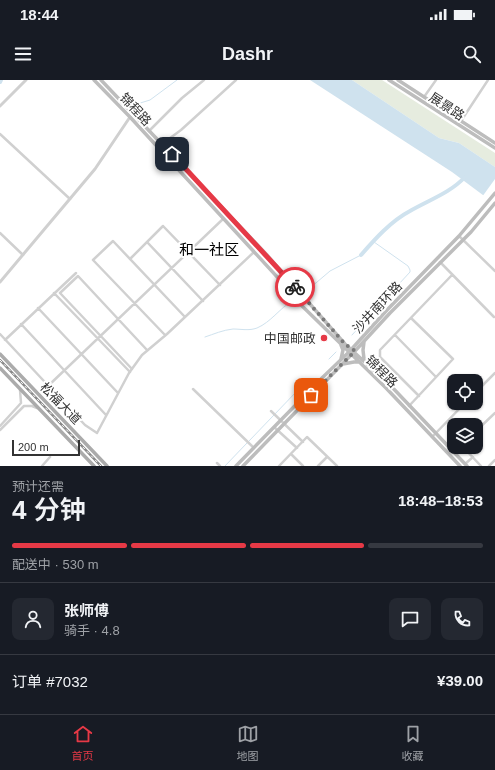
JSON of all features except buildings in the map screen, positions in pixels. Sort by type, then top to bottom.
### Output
[{"type":"main road","name":"锦程路","points":[[94,80],[291,292],[298,302],[341,344],[390,385],[466,465]]},
{"type":"main road","name":"锦程路","points":[[101,80],[267,255],[352,352]]},
{"type":"main road","name":"展景路","points":[[389,80],[495,148]]},
{"type":"main road","name":"展景路","points":[[398,80],[495,143]]},
{"type":"main road","name":"沙井南环路","points":[[236,466],[342,364],[357,343],[461,238],[495,193]]},
{"type":"main road","name":"沙井南环路","points":[[461,238],[471,232],[495,203]]},
{"type":"main road","points":[[221,217],[225,211]]},
{"type":"main road","name":"沙井南环路","points":[[310,394],[341,360],[364,342],[438,261]]},
{"type":"main road","points":[[342,364],[362,361],[364,342]]},
{"type":"main road","points":[[345,344],[357,343]]},
{"type":"main road","points":[[341,344],[343,350],[341,360]]},
{"type":"main road","name":"松福大道","points":[[0,354],[107,466]]},
{"type":"main road","name":"锦程路","points":[[362,361],[460,466]]},
{"type":"main road","name":"松福大道","points":[[0,368],[94,466]]},
{"type":"main road","name":"沙井南环路","points":[[243,466],[276,428]]},
{"type":"street","points":[[0,106],[26,80]]},
{"type":"street","points":[[149,131],[182,98],[204,80]]},
{"type":"street","points":[[162,144],[181,130],[236,80]]},
{"type":"street","points":[[424,97],[436,80]]},
{"type":"street","points":[[461,121],[488,80]]},
{"type":"street","points":[[0,282],[95,169],[130,117]]},
{"type":"street","points":[[0,134],[70,199]]},
{"type":"street","points":[[48,386],[188,252],[221,217]]},
{"type":"street","points":[[130,259],[164,226],[220,285]]},
{"type":"street","points":[[0,233],[23,255]]},
{"type":"street","points":[[461,238],[495,271]]},
{"type":"street","points":[[165,335],[93,260],[113,242],[185,317]]},
{"type":"street","points":[[147,242],[203,301]]},
{"type":"street","points":[[0,334],[85,425],[97,433],[118,392],[142,354],[203,301],[254,252]]},
{"type":"street","points":[[438,261],[494,317]]},
{"type":"street","points":[[5,340],[76,273]]},
{"type":"street","points":[[419,396],[380,357],[380,350],[452,275]]},
{"type":"street","points":[[99,337],[60,293],[78,276],[119,318],[147,350]]},
{"type":"street","points":[[54,293],[131,370]]},
{"type":"street","points":[[38,308],[118,392]]},
{"type":"street","points":[[406,409],[453,360],[411,318]]},
{"type":"street","points":[[21,324],[106,415]]},
{"type":"street","points":[[395,335],[436,377]]},
{"type":"street","points":[[483,385],[495,373]]},
{"type":"street","points":[[386,388],[399,376]]},
{"type":"street","points":[[302,386],[310,394]]},
{"type":"street","points":[[0,426],[21,403],[22,398],[20,388]]},
{"type":"street","points":[[193,389],[254,448]]},
{"type":"street","points":[[0,430],[24,406],[32,406],[40,409]]},
{"type":"street","points":[[432,436],[458,410]]},
{"type":"street","points":[[271,411],[303,442]]},
{"type":"street","points":[[483,424],[495,413]]},
{"type":"street","points":[[276,428],[297,448]]},
{"type":"street","points":[[279,466],[307,437],[337,466]]},
{"type":"street","points":[[291,454],[303,466]]},
{"type":"street","points":[[470,454],[481,466]]},
{"type":"street","points":[[318,466],[328,456]]},
{"type":"street","points":[[42,466],[50,457]]},
{"type":"street","points":[[466,465],[473,457]]},
{"type":"street","points":[[489,466],[495,460]]},
{"type":"shaded area","points":[[352,80],[382,80],[495,153],[495,167],[459,143],[439,138]]},
{"type":"water","points":[[310,80],[352,80],[439,138],[459,143],[495,167],[495,204],[452,172]]},
{"type":"pier","points":[[495,179],[495,206],[482,197]]},
{"type":"waterway","points":[[137,104],[150,100],[177,80]]},
{"type":"waterway","points":[[361,255],[396,220],[453,188],[465,177]]},
{"type":"waterway","points":[[352,335],[410,272],[408,266],[374,242]]},
{"type":"waterway","points":[[310,288],[330,271],[361,255]]},
{"type":"waterway","points":[[205,337],[233,329],[248,330],[257,328],[267,322],[292,301]]},
{"type":"waterway","points":[[329,359],[336,352]]},
{"type":"waterway","points":[[249,441],[298,390]]},
{"type":"waterway","points":[[225,466],[247,443]]},
{"type":"railway","points":[[0,360],[101,466]]},
{"type":"way so far","points":[[295,287],[345,344],[355,351],[311,395]]},
{"type":"place","name":"中国邮政","points":[[324,338]]},
{"type":"district","name":"和一社区","points":[[209,250]]},
{"type":"route","points":[[172,154],[295,287]]}]
